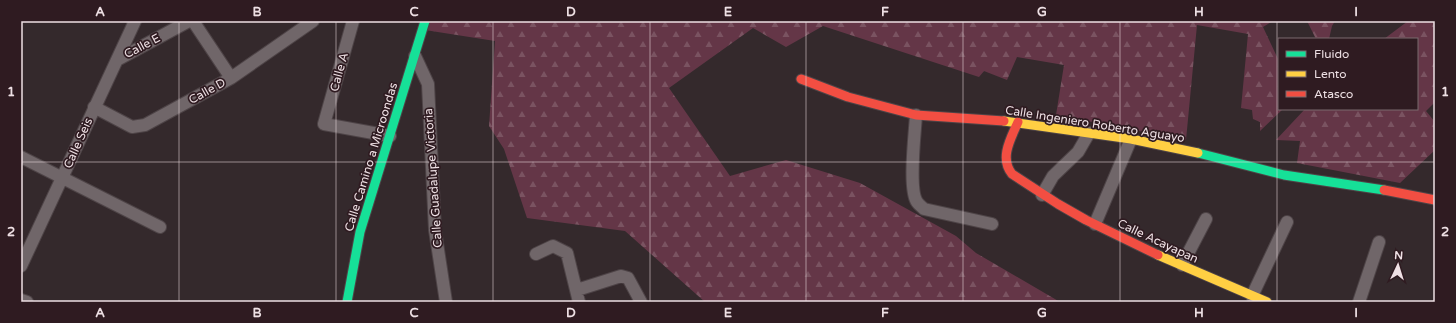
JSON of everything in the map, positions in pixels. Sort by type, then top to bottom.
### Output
[{"type":"street","name":"Calle Seis","points":[[21,266],[24,253],[62,178],[135,21]]},
{"type":"street","name":"Calle E","points":[[117,60],[189,21]]},
{"type":"street","points":[[193,21],[231,78]]},
{"type":"street","name":"Calle D","points":[[94,107],[132,127],[145,125],[231,78],[313,21]]},
{"type":"street","name":"Calle A","points":[[353,21],[324,124],[390,136]]},
{"type":"street","name":"Calle Camino a Microondas","points":[[347,302],[348,289],[360,232],[425,21]]},
{"type":"street","name":"Calle Guadalupe Victoria","points":[[415,56],[428,84],[435,230],[446,302]]},
{"type":"street","name":"Calle Ingeniero Roberto Aguayo","points":[[801,79],[848,98],[916,115],[1018,122],[1131,139],[1178,148],[1284,175],[1403,193],[1435,200]]},
{"type":"street","points":[[916,115],[913,170],[914,190],[917,202],[924,209],[992,224]]},
{"type":"street","name":"Calle Acayapan","points":[[1018,122],[1006,154],[1008,170],[1014,176],[1042,195],[1096,224],[1182,266],[1267,302]]},
{"type":"street","points":[[1042,195],[1053,176],[1078,152],[1089,133]]},
{"type":"street","points":[[1096,224],[1131,139]]},
{"type":"street","points":[[21,157],[160,227]]},
{"type":"street","points":[[1182,266],[1206,220]]},
{"type":"street","points":[[1252,296],[1286,222]]},
{"type":"street","points":[[1359,302],[1379,242]]},
{"type":"street","points":[[536,254],[553,246],[567,253],[578,296],[625,276],[628,278],[641,302]]},
{"type":"street","points":[[21,300],[27,302]]},
{"type":"green space","points":[[428,21],[1273,21],[1263,27],[1278,59],[1278,110],[1282,110],[1260,131],[1260,122],[1253,119],[1252,110],[1241,108],[1248,34],[1197,25],[1186,140],[1056,115],[1064,65],[1017,57],[1007,80],[984,71],[979,77],[823,26],[786,47],[753,28],[669,88],[730,176],[786,160],[860,183],[956,236],[976,253],[1060,302],[705,302],[625,231],[527,218],[504,149],[489,126],[495,41],[425,30]]},
{"type":"green space","points":[[1307,21],[1335,21],[1332,26],[1329,38],[1316,38]]},
{"type":"green space","points":[[1408,21],[1435,21],[1435,102],[1426,111],[1435,122],[1435,150],[1400,183],[1297,163],[1300,141],[1276,140],[1304,110],[1418,110],[1418,38],[1385,38]]},
{"type":"traffic: fast","points":[[347,302],[360,232],[425,21]]},
{"type":"traffic: fast","points":[[1198,153],[1284,175],[1384,190]]},
{"type":"traffic: slow","points":[[1004,121],[1131,139],[1198,153]]},
{"type":"traffic: slow","points":[[1158,255],[1267,302]]},
{"type":"traffic: jam","points":[[801,79],[848,97],[916,115],[1004,121]]},
{"type":"traffic: jam","points":[[1018,122],[1006,155],[1008,168],[1012,174],[1086,220],[1158,255]]},
{"type":"traffic: jam","points":[[1384,190],[1435,200]]}]
